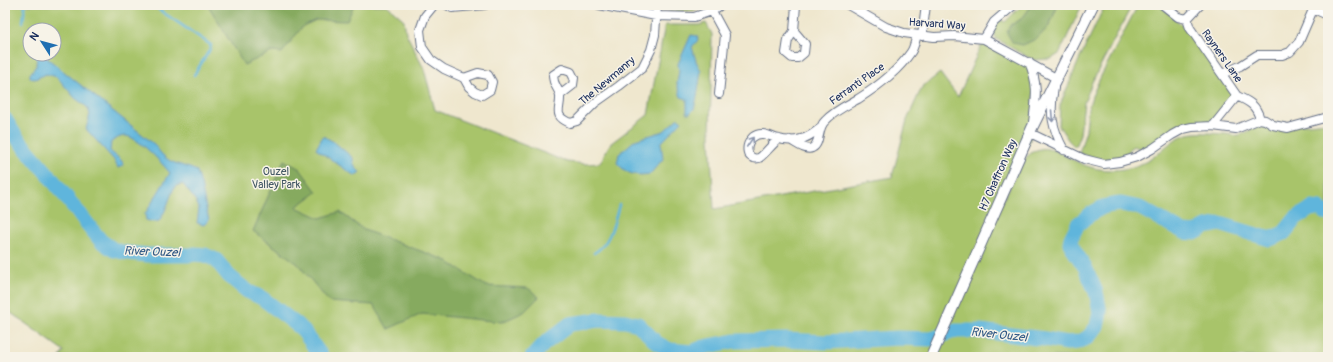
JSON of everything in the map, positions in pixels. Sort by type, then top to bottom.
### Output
[{"type":"street","points":[[434,5],[426,16],[420,30],[422,47],[431,60],[444,69],[464,78]]},
{"type":"street","points":[[447,5],[452,8],[485,5]]},
{"type":"street","points":[[599,5],[656,16],[694,17],[712,11],[721,5]]},
{"type":"street","points":[[656,16],[657,5]]},
{"type":"street","points":[[794,31],[796,5]]},
{"type":"street","name":"Harvard Way","points":[[850,5],[886,27],[919,35],[984,39]]},
{"type":"street","name":"Ferranti Place","points":[[790,140],[808,149],[812,148],[816,145],[820,129],[825,121],[894,72],[912,52],[919,35],[926,5]]},
{"type":"street","points":[[1014,5],[994,22],[984,39],[1029,62],[1056,79],[1052,100],[1052,118],[1056,136],[1064,150]]},
{"type":"street","name":"H7 Chaffron Way","points":[[931,357],[1031,131],[1093,5]]},
{"type":"street","points":[[1163,5],[1178,18],[1187,19],[1200,5]]},
{"type":"street","points":[[1222,74],[1240,66],[1257,55],[1282,55],[1290,52],[1299,42],[1314,7],[1326,14],[1328,13]]},
{"type":"street","points":[[712,11],[724,35],[719,94]]},
{"type":"street","name":"The Newmanry","points":[[560,95],[558,112],[562,119],[570,123],[577,121],[595,103],[642,68],[651,50],[655,35],[656,16]]},
{"type":"street","name":"Rayners Lane","points":[[1187,19],[1190,28],[1237,96],[1213,126]]},
{"type":"street","points":[[1029,62],[1034,75],[1037,92],[1031,131],[1064,150],[1093,162],[1104,164],[1120,162],[1137,157],[1152,149],[1172,135],[1183,129],[1192,127],[1213,126],[1236,129],[1260,119],[1265,120],[1272,125],[1288,128],[1328,117]]},
{"type":"street","points":[[1237,96],[1252,104],[1257,110],[1260,119]]},
{"type":"street","name":"Ferranti Place","points":[[779,139],[801,139],[820,129]]},
{"type":"green space","name":"Ouzel Valley Park","points":[[5,5],[387,5],[404,20],[406,33],[424,69],[435,110],[567,162],[586,164],[600,163],[610,144],[648,115],[665,25],[699,25],[706,23],[712,34],[710,137],[714,209],[892,177],[907,120],[922,87],[940,73],[958,97],[983,41],[1029,62],[1034,75],[1032,135],[984,238],[1023,161],[1037,150],[1051,150],[1092,168],[1119,170],[1131,168],[1146,162],[1174,141],[1187,134],[1204,133],[1236,135],[1261,126],[1264,127],[1265,124],[1307,124],[1328,122],[1328,357],[60,357],[64,351],[11,313],[5,305]]},
{"type":"green space","points":[[208,5],[354,5],[347,21],[316,20],[303,26],[282,53],[272,52],[244,65]]},
{"type":"green space","points":[[668,5],[705,5],[692,11],[668,10]]},
{"type":"green space","points":[[1022,5],[1031,5],[1023,17],[1010,25],[1049,26],[1058,5],[1082,5],[1059,54],[1051,59],[1033,60],[996,39],[993,31],[995,25],[1001,20],[1005,22]]},
{"type":"green space","points":[[1031,5],[1058,5],[1049,26],[1038,38],[1023,45],[1013,43],[1007,33],[1010,25],[1023,17]]},
{"type":"green space","points":[[1105,5],[1132,5],[1092,82],[1084,103],[1080,134],[1075,147],[1059,126],[1060,105]]},
{"type":"green space","points":[[1138,5],[1159,5],[1170,14],[1190,34],[1199,46],[1231,93],[1231,96],[1214,119],[1209,122],[1188,122],[1180,125],[1143,150],[1134,146],[1130,148],[1128,155],[1115,159],[1091,157],[1079,153],[1086,130],[1088,109],[1092,96]]},
{"type":"green space","points":[[284,160],[300,169],[317,192],[296,207],[320,218],[340,212],[364,230],[445,260],[486,286],[528,288],[539,297],[524,312],[502,322],[422,314],[388,329],[374,305],[329,302],[298,264],[253,231]]},
{"type":"water","points":[[691,35],[697,36],[698,40],[692,47],[701,71],[694,109],[690,113],[687,113],[687,99],[681,97],[677,84],[679,70],[678,64]]},
{"type":"water","points":[[36,62],[52,62],[154,144],[168,160],[197,171],[209,220],[204,225],[197,223],[199,208],[196,201],[183,184],[175,186],[164,213],[159,221],[153,222],[146,220],[145,214],[170,173],[156,157],[143,146],[131,137],[126,136],[120,137],[111,142],[110,151],[121,160],[124,165],[118,168],[114,160],[86,129],[90,114],[87,107],[75,98],[57,77],[46,74],[35,79],[30,78],[30,74],[36,66]]},
{"type":"water","points":[[678,118],[682,121],[661,143],[663,159],[650,174],[632,174],[617,163],[619,154],[635,140],[664,131]]},
{"type":"water","points":[[323,136],[334,142],[353,158],[353,163],[360,172],[355,176],[316,149]]},
{"type":"waterway","points":[[23,22],[25,5]]},
{"type":"waterway","points":[[152,5],[211,45],[209,51],[194,75]]},
{"type":"waterway","name":"River Ouzel","points":[[5,119],[16,137],[47,173],[101,241],[114,250],[127,253],[148,255],[194,254],[205,255],[216,260],[229,276],[247,291],[262,298],[301,328],[322,357]]},
{"type":"waterway","name":"River Ouzel","points":[[532,357],[544,344],[570,324],[598,320],[625,321],[638,324],[657,343],[670,350],[692,352],[704,347],[734,341],[785,340],[825,342],[898,338],[931,339],[955,331],[980,331],[1068,343],[1078,342],[1087,338],[1092,333],[1097,326],[1100,312],[1096,292],[1085,267],[1070,243],[1078,224],[1092,213],[1103,207],[1121,204],[1140,208],[1184,232],[1195,233],[1206,227],[1220,224],[1270,239],[1284,233],[1296,218],[1312,208],[1320,209],[1328,214]]},
{"type":"waterway","points":[[594,253],[600,249],[608,238],[619,205]]}]
